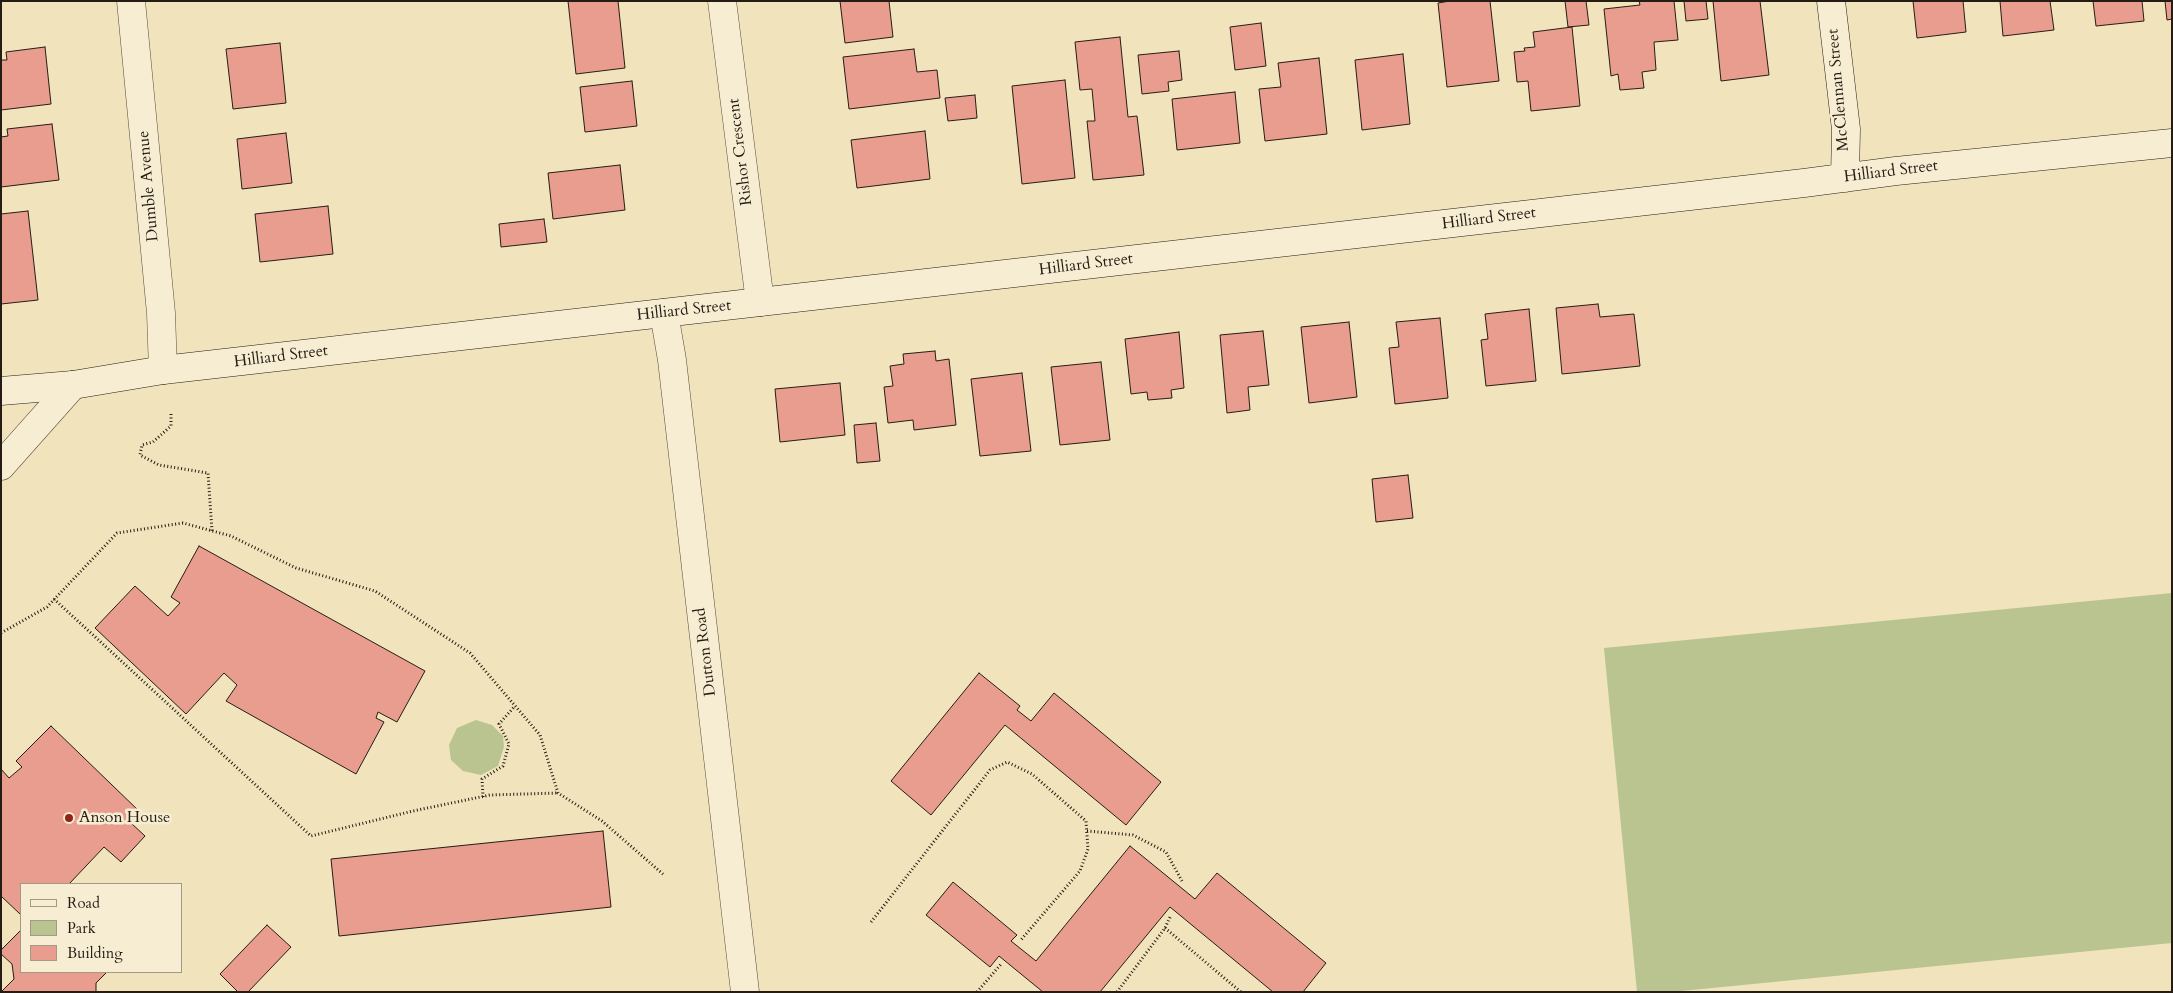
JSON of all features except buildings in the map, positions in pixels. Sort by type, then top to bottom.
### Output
[{"type":"street","name":"Dumble Avenue","points":[[131,1],[161,313],[163,370]]},
{"type":"street","name":"Rishor Crescent","points":[[722,1],[760,302]]},
{"type":"street","name":"McClennan Street","points":[[1831,1],[1846,129],[1845,178]]},
{"type":"street","name":"Hilliard Street","points":[[1,392],[73,385],[163,370],[1896,171],[2172,143]]},
{"type":"street","name":"Dutton Road","points":[[664,313],[746,992]]},
{"type":"street","points":[[1,466],[73,385]]},
{"type":"path","points":[[171,414],[171,426],[153,442],[142,445],[140,455],[158,465],[208,473],[212,531]]},
{"type":"path","points":[[1,633],[47,607],[117,533],[183,522],[230,536],[296,568],[375,591],[470,653],[540,735],[558,793]]},
{"type":"path","points":[[54,599],[311,836],[412,810],[483,797],[558,793],[602,821],[664,875]]},
{"type":"path","points":[[483,797],[482,779],[503,766],[509,744],[499,724],[515,706]]},
{"type":"path","points":[[871,922],[990,770],[1007,762],[1032,774],[1086,821],[1087,831],[1088,849],[1080,871],[1020,942]]},
{"type":"path","points":[[1087,831],[1133,835],[1166,852],[1182,881]]},
{"type":"path","points":[[1117,992],[1165,928],[1172,915]]},
{"type":"path","points":[[1165,928],[1242,992]]},
{"type":"path","points":[[977,992],[1002,963]]},
{"type":"green space","points":[[2172,593],[2172,943],[1671,992],[1637,992],[1604,648]]},
{"type":"green space","points":[[476,720],[492,725],[503,736],[504,747],[498,766],[481,775],[463,771],[451,760],[449,745],[457,728]]},
{"type":"place","name":"Anson House","points":[[69,818]]}]
